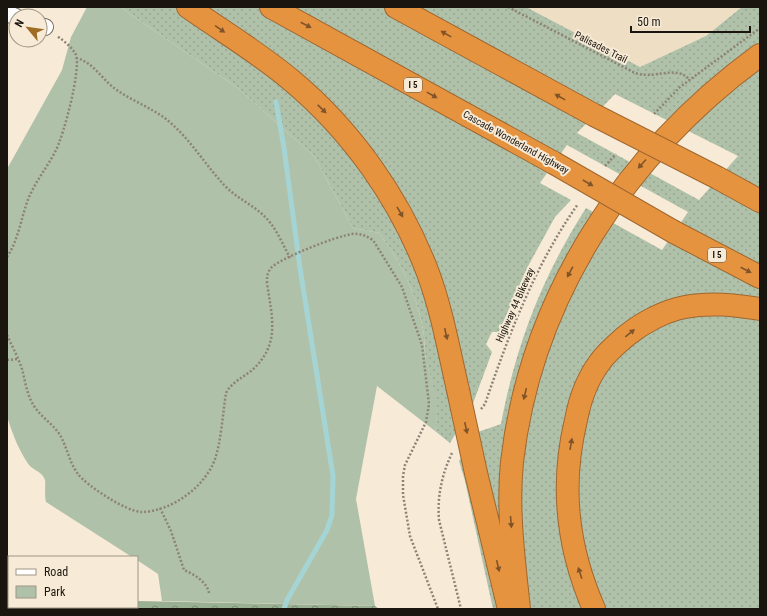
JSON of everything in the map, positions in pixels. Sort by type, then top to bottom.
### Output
[{"type":"highway","points":[[188,7],[292,81],[330,117],[364,156],[402,215],[428,272],[444,324],[476,474],[509,609]]},
{"type":"highway","name":"Cascade Wonderland Highway","points":[[271,7],[674,232],[760,278]]},
{"type":"highway","points":[[396,7],[594,115],[757,198]]},
{"type":"highway","points":[[519,609],[510,512],[512,462],[524,394],[538,346],[566,279],[590,236],[639,167],[678,125],[708,97],[760,55]]},
{"type":"highway","points":[[678,125],[760,68]]},
{"type":"highway","points":[[594,609],[575,556],[567,500],[567,478],[572,437],[580,403],[588,381],[600,362],[629,334],[651,319],[677,308],[722,304],[760,309]]},
{"type":"path","name":"Palisades Trail","points":[[508,7],[635,73],[649,76],[678,72],[685,74],[690,80]]},
{"type":"path","points":[[654,114],[680,87],[760,28]]},
{"type":"path","points":[[7,257],[15,242],[32,191],[61,139],[73,90],[76,58],[72,49],[48,31]]},
{"type":"path","points":[[76,58],[83,60],[92,66],[114,88],[153,110],[179,131],[196,148],[226,186],[262,214],[270,223],[290,258]]},
{"type":"path","points":[[605,166],[616,154]]},
{"type":"path","name":"Highway 44 Bikeway","points":[[478,413],[485,404],[509,334],[534,279],[565,223],[578,204]]},
{"type":"path","points":[[7,335],[18,359],[31,401],[37,411],[56,429],[81,478],[117,502],[134,511],[143,512],[160,508],[189,493],[206,475],[215,459],[226,393],[229,387],[261,361],[271,344],[272,328],[267,283],[268,273],[278,262],[307,250],[353,234],[365,235],[372,240],[402,287],[422,345],[429,404],[426,422],[405,465],[403,476],[403,495],[410,536],[438,609]]},
{"type":"path","points":[[7,360],[18,359]]},
{"type":"path","points":[[453,451],[442,478],[438,509],[439,520],[461,609]]},
{"type":"path","points":[[160,508],[171,531],[184,570],[197,576],[207,586],[209,593]]},
{"type":"shaded area","points":[[526,7],[742,7],[706,36],[640,67]]},
{"type":"green space","points":[[87,7],[120,7],[239,89],[314,156],[353,228],[379,233],[407,278],[423,329],[425,356],[433,386],[437,422],[435,431],[377,386],[356,499],[375,606],[162,601],[158,574],[138,561],[138,556],[130,556],[46,502],[44,477],[33,469],[25,460],[7,416],[7,169],[62,70],[71,37]]},
{"type":"green space","points":[[120,7],[526,7],[640,67],[706,36],[742,7],[760,7],[760,609],[493,609],[465,481],[459,461],[478,432],[501,424],[514,366],[533,312],[556,260],[586,208],[662,250],[688,212],[567,145],[540,183],[571,200],[555,217],[527,268],[499,332],[492,332],[486,344],[492,352],[472,406],[450,443],[435,431],[437,413],[436,404],[426,360],[424,333],[412,290],[394,255],[379,233],[353,228],[314,156],[239,89]],"holes":[[[615,94],[738,156],[699,200],[577,133]]]},
{"type":"green space","points":[[138,601],[375,606],[379,609],[97,609],[138,608]]},
{"type":"waterway","points":[[276,102],[284,148],[300,268],[333,476],[332,515],[327,530],[287,600],[284,609]]}]
